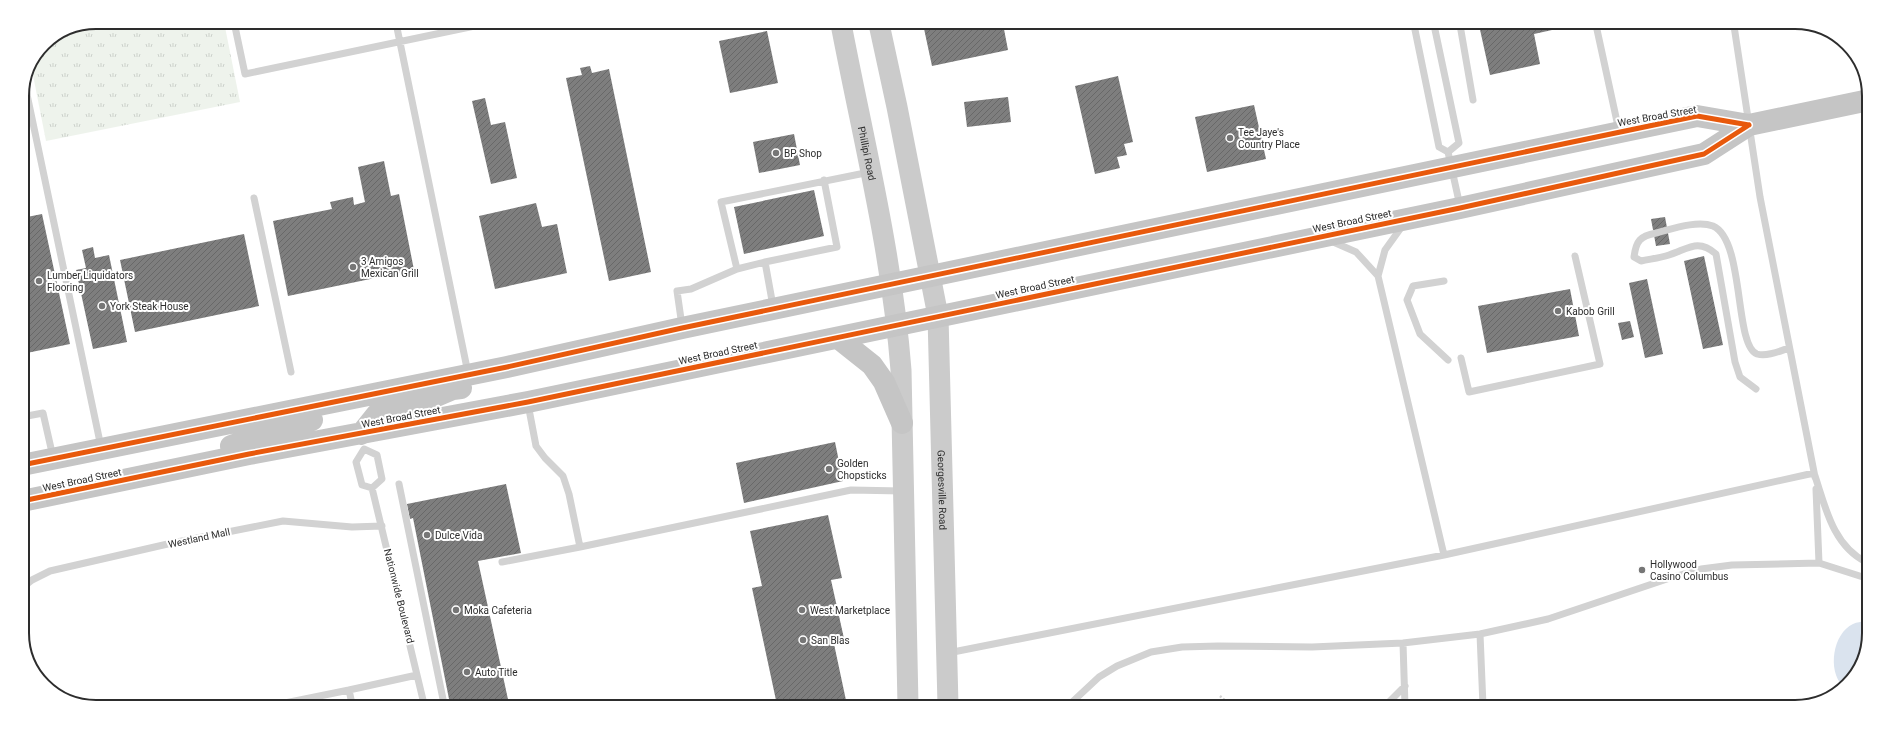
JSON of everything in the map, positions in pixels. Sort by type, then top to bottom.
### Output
[{"type":"main road","name":"Phillipi Road","points":[[841,29],[892,284]]},
{"type":"main road","points":[[880,29],[930,276]]},
{"type":"main road","name":"West Broad Street","points":[[29,500],[195,465],[362,442],[528,402],[1460,208],[1704,154],[1749,125],[1862,101]]},
{"type":"main road","name":"West Broad Street","points":[[29,464],[351,399],[930,276],[1450,160],[1619,132],[1697,116],[1749,125]]},
{"type":"main road","name":"Georgesville Road","points":[[930,276],[938,316],[948,700]]},
{"type":"main road","points":[[892,284],[898,325],[901,370],[906,700]]},
{"type":"main road","points":[[362,442],[377,414],[413,406],[453,389],[605,358],[644,336]]},
{"type":"main road","points":[[838,338],[872,365],[884,382],[902,423]]},
{"type":"main road","points":[[195,465],[232,445],[292,424],[344,414],[352,406],[351,399]]},
{"type":"lane","points":[[235,29],[245,74],[461,29]]},
{"type":"lane","points":[[397,29],[469,374]]},
{"type":"lane","points":[[1415,29],[1439,147],[1450,160],[1460,208]]},
{"type":"lane","points":[[1435,29],[1459,143],[1450,160]]},
{"type":"lane","points":[[1461,29],[1473,100]]},
{"type":"lane","points":[[1597,29],[1619,132]]},
{"type":"lane","points":[[1734,29],[1760,197],[1814,473],[1817,497],[1819,563]]},
{"type":"lane","points":[[29,104],[102,448]]},
{"type":"lane","points":[[737,268],[721,202],[824,180],[870,172]]},
{"type":"lane","points":[[682,328],[677,291],[691,289],[737,268],[837,247],[824,180]]},
{"type":"lane","points":[[254,198],[291,372]]},
{"type":"lane","points":[[1408,218],[1385,250],[1378,276],[1444,555]]},
{"type":"lane","points":[[1756,389],[1740,377],[1735,362],[1716,254],[1708,247],[1694,246],[1683,248],[1667,256],[1641,261],[1634,257],[1636,244],[1642,238],[1654,233],[1696,224],[1703,224],[1718,230],[1727,240],[1741,305],[1745,338],[1749,346],[1757,354],[1764,354],[1789,348]]},
{"type":"lane","points":[[1320,237],[1356,252],[1378,276]]},
{"type":"lane","points":[[1461,358],[1469,392],[1600,364],[1575,256]]},
{"type":"lane","points":[[765,262],[774,309]]},
{"type":"lane","points":[[1444,281],[1413,286],[1407,300],[1420,334],[1448,360]]},
{"type":"lane","points":[[528,402],[536,446],[545,458],[563,476],[569,494],[580,546]]},
{"type":"lane","points":[[29,416],[42,413],[53,459]]},
{"type":"lane","points":[[362,442],[377,455],[382,480],[372,488],[362,485],[356,462],[362,442]]},
{"type":"lane","points":[[946,653],[1444,555],[1814,473]]},
{"type":"lane","points":[[1814,473],[1831,524],[1848,550],[1862,559]]},
{"type":"lane","points":[[399,484],[443,700]]},
{"type":"lane","name":"Nationwide Boulevard","points":[[372,488],[423,700]]},
{"type":"lane","points":[[502,562],[851,490],[903,490]]},
{"type":"lane","name":"Westland Mall","points":[[29,582],[50,571],[198,538],[283,521],[352,527],[382,526]]},
{"type":"lane","points":[[1074,700],[1099,677],[1117,666],[1151,652],[1182,647],[1312,647],[1403,644],[1480,634],[1548,619],[1701,569],[1732,565],[1819,563],[1862,577]]},
{"type":"lane","points":[[1480,634],[1483,700]]},
{"type":"lane","points":[[1403,644],[1405,700]]},
{"type":"lane","points":[[303,700],[418,675]]},
{"type":"lane","points":[[1391,700],[1405,686]]},
{"type":"lane","points":[[349,690],[351,700]]},
{"type":"path","points":[[1220,696],[1224,700]]},
{"type":"green space","points":[[96,29],[225,29],[240,102],[46,141],[33,74],[40,59],[59,40],[70,34],[83,30]]},
{"type":"shaded area","points":[[1862,622],[1861,642],[1853,666],[1848,674],[1840,682],[1835,671],[1834,653],[1841,635],[1854,623]]},
{"type":"building","points":[[924,29],[1004,29],[1008,50],[932,66]]},
{"type":"building","points":[[1480,29],[1556,29],[1534,34],[1540,64],[1490,75]]},
{"type":"building","points":[[767,31],[778,83],[730,93],[719,41]]},
{"type":"building","points":[[590,66],[592,73],[609,69],[651,272],[609,281],[566,78],[582,75],[580,68]]},
{"type":"building","points":[[1118,76],[1133,142],[1124,144],[1127,155],[1117,157],[1120,168],[1095,174],[1075,86]]},
{"type":"building","points":[[1008,97],[1011,122],[967,127],[964,102]]},
{"type":"building","points":[[485,98],[491,125],[505,122],[517,178],[491,184],[472,101]]},
{"type":"building","name":"Tee Jaye's Country Place","points":[[1254,105],[1266,159],[1207,172],[1195,117]]},
{"type":"building","name":"BP Shop","points":[[794,134],[800,165],[759,173],[753,142]]},
{"type":"building","points":[[384,161],[391,196],[399,194],[414,270],[288,296],[273,221],[332,209],[330,202],[353,197],[354,205],[365,202],[358,167]]},
{"type":"building","points":[[814,190],[824,236],[744,254],[734,207]]},
{"type":"building","points":[[536,203],[542,227],[557,224],[567,273],[495,289],[479,216]]},
{"type":"building","name":"Lumber Liquidators Flooring","points":[[42,214],[70,344],[29,353],[29,217]]},
{"type":"building","points":[[1665,217],[1670,244],[1656,246],[1651,219]]},
{"type":"building","points":[[244,234],[259,306],[135,332],[120,260]]},
{"type":"building","name":"York Steak House","points":[[93,247],[95,258],[109,255],[127,342],[93,349],[76,270],[86,268],[82,250]]},
{"type":"building","points":[[1704,256],[1723,345],[1703,349],[1684,261]]},
{"type":"building","points":[[1647,279],[1663,354],[1645,358],[1629,283]]},
{"type":"building","points":[[1570,289],[1579,336],[1487,353],[1478,306]]},
{"type":"building","points":[[1630,321],[1634,337],[1622,340],[1618,323]]},
{"type":"building","points":[[835,442],[843,481],[744,503],[736,463]]},
{"type":"building","points":[[506,484],[521,553],[478,561],[508,700],[449,700],[413,518],[410,519],[407,504]]},
{"type":"building","points":[[828,515],[842,578],[831,580],[845,643],[834,644],[846,700],[776,700],[752,588],[762,586],[750,531]]},
{"type":"cycle path","points":[[29,464],[507,367],[682,328],[1697,116],[1749,125]]},
{"type":"cycle path","points":[[29,500],[249,454],[528,402],[1460,208],[1704,154],[1749,125]]},
{"type":"place","name":"Tee Jaye's Country Place","points":[[1230,138]]},
{"type":"place","name":"BP Shop","points":[[776,153]]},
{"type":"place","name":"3 Amigos Mexican Grill","points":[[353,267]]},
{"type":"place","name":"Lumber Liquidators Flooring","points":[[39,281]]},
{"type":"place","name":"York Steak House","points":[[102,306]]},
{"type":"place","name":"Kabob Grill","points":[[1558,311]]},
{"type":"place","name":"Golden Chopsticks","points":[[829,469]]},
{"type":"place","name":"Dulce Vida","points":[[427,535]]},
{"type":"place","name":"Hollywood Casino Columbus","points":[[1642,570]]},
{"type":"place","name":"Moka Cafeteria","points":[[456,610]]},
{"type":"place","name":"West Marketplace","points":[[802,610]]},
{"type":"place","name":"San Blas","points":[[803,640]]},
{"type":"place","name":"Auto Title","points":[[467,672]]}]
